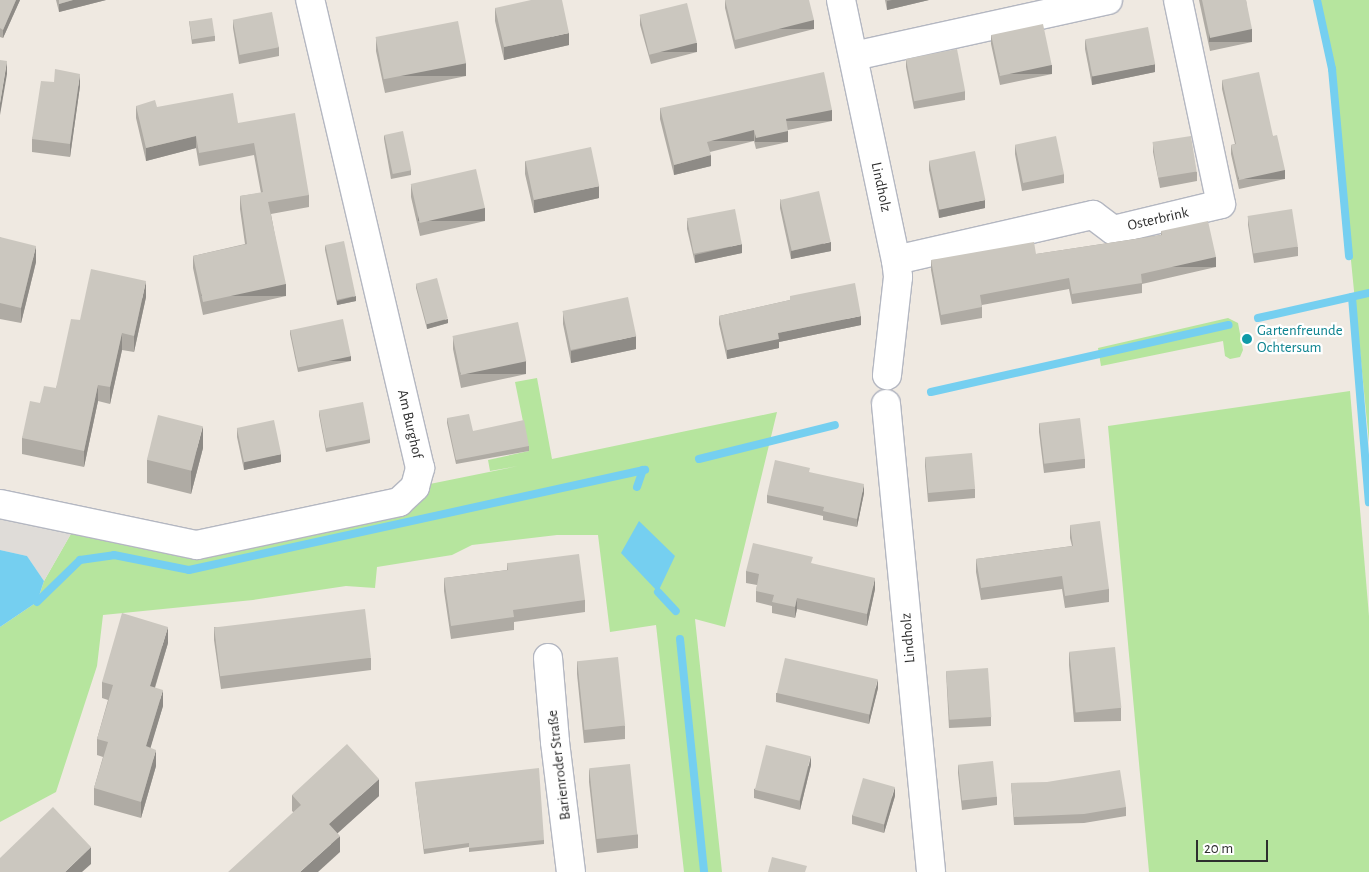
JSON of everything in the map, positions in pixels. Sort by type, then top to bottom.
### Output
[{"type":"street","name":"Am Burghof","points":[[0,504],[197,545],[399,502],[415,487],[420,468],[310,0]]},
{"type":"street","name":"Lindholz","points":[[841,0],[898,277],[887,375],[896,378],[902,392],[897,401],[886,404],[931,872]]},
{"type":"street","points":[[854,56],[1108,0]]},
{"type":"street","name":"Osterbrink","points":[[896,260],[1093,215],[1113,230],[1221,204],[1178,0]]},
{"type":"street","name":"Barienroder Straße","points":[[548,658],[554,742],[571,872]]},
{"type":"green space","points":[[1317,0],[1369,0],[1369,442],[1332,69]]},
{"type":"green space","points":[[1228,318],[1238,323],[1243,350],[1240,357],[1230,359],[1225,356],[1223,341],[1101,366],[1098,348]]},
{"type":"green space","points":[[537,378],[552,459],[777,412],[725,627],[695,619],[722,872],[684,872],[656,625],[610,632],[598,535],[557,535],[472,545],[452,555],[377,567],[375,588],[346,586],[253,600],[103,615],[97,666],[56,792],[0,822],[0,627],[37,602],[44,581],[72,532],[197,545],[415,487],[518,466],[490,471],[488,460],[529,451],[515,382]]},
{"type":"green space","points":[[1350,391],[1369,616],[1369,872],[1149,872],[1108,426]]},
{"type":"shaded area","points":[[0,516],[72,532],[44,581],[27,556],[0,550]]},
{"type":"water","points":[[639,521],[675,556],[658,592],[621,553]]},
{"type":"water","points":[[0,550],[27,556],[44,581],[37,602],[0,627]]},
{"type":"building","points":[[0,0],[16,0],[3,30],[0,28]]},
{"type":"building","points":[[59,0],[73,0],[59,4]]},
{"type":"building","points":[[531,0],[562,0],[569,33],[504,47],[495,8]]},
{"type":"building","points":[[725,0],[809,0],[814,20],[735,40]]},
{"type":"building","points":[[1202,0],[1246,0],[1252,29],[1210,38]]},
{"type":"building","points":[[687,3],[697,43],[649,55],[639,15]]},
{"type":"building","points":[[272,12],[279,47],[240,55],[233,20]]},
{"type":"building","points":[[212,18],[215,36],[192,39],[189,22]]},
{"type":"building","points":[[458,21],[466,63],[384,79],[376,37]]},
{"type":"building","points":[[1043,24],[1052,65],[1000,76],[991,35]]},
{"type":"building","points":[[1148,27],[1155,64],[1092,77],[1085,39]]},
{"type":"building","points":[[957,49],[965,91],[914,101],[906,59]]},
{"type":"building","points":[[0,60],[7,61],[0,103]]},
{"type":"building","points":[[55,69],[80,74],[70,144],[32,139],[41,81],[54,82]]},
{"type":"building","points":[[824,72],[832,110],[786,119],[788,131],[756,138],[754,130],[707,142],[711,155],[674,165],[660,108]]},
{"type":"building","points":[[1259,72],[1273,136],[1277,135],[1285,170],[1239,180],[1231,145],[1236,144],[1222,80]]},
{"type":"building","points":[[233,93],[238,123],[295,113],[309,195],[268,202],[286,284],[203,302],[193,256],[247,244],[240,196],[263,192],[254,143],[199,153],[196,136],[146,148],[136,106],[155,100],[157,107]]},
{"type":"building","points":[[403,131],[411,170],[393,174],[384,135]]},
{"type":"building","points":[[1056,136],[1064,174],[1023,183],[1015,145]]},
{"type":"building","points":[[1191,136],[1197,172],[1158,178],[1152,142]]},
{"type":"building","points":[[591,147],[599,186],[534,200],[525,161]]},
{"type":"building","points":[[975,151],[985,200],[939,210],[929,161]]},
{"type":"building","points":[[476,169],[485,208],[420,223],[411,184]]},
{"type":"building","points":[[819,191],[831,242],[792,251],[780,200]]},
{"type":"building","points":[[735,209],[742,244],[694,254],[687,218]]},
{"type":"building","points":[[1292,209],[1298,247],[1253,254],[1248,216]]},
{"type":"building","points":[[1208,221],[1216,257],[1141,274],[1142,283],[1072,294],[1069,278],[980,295],[982,307],[941,315],[931,260],[1034,242],[1036,254],[1162,235],[1161,231]]},
{"type":"building","points":[[0,237],[36,246],[21,308],[0,303]]},
{"type":"building","points":[[344,241],[356,296],[337,300],[325,245]]},
{"type":"building","points":[[91,269],[146,281],[134,336],[122,333],[110,387],[98,385],[84,451],[22,438],[30,401],[40,403],[44,386],[56,388],[71,319],[80,320]]},
{"type":"building","points":[[437,278],[448,319],[427,324],[416,284]]},
{"type":"building","points":[[855,283],[861,316],[778,333],[779,339],[727,350],[719,316],[790,300],[790,296]]},
{"type":"building","points":[[628,297],[636,336],[571,350],[562,311]]},
{"type":"building","points":[[343,319],[351,356],[298,367],[290,330]]},
{"type":"building","points":[[518,322],[526,361],[461,375],[452,336]]},
{"type":"building","points":[[363,402],[370,439],[326,448],[319,411]]},
{"type":"building","points":[[469,414],[473,431],[524,420],[529,446],[456,460],[447,418]]},
{"type":"building","points":[[158,415],[203,426],[192,471],[147,460]]},
{"type":"building","points":[[1080,418],[1085,459],[1044,464],[1039,423]]},
{"type":"building","points":[[274,420],[281,454],[244,462],[237,428]]},
{"type":"building","points":[[972,453],[975,489],[928,493],[925,457]]},
{"type":"building","points":[[775,460],[810,468],[809,472],[864,484],[857,519],[823,511],[824,507],[767,495]]},
{"type":"building","points":[[1100,521],[1109,589],[1065,596],[1062,576],[981,588],[976,559],[1073,546],[1070,525]]},
{"type":"building","points":[[753,543],[813,557],[811,563],[875,578],[867,614],[797,598],[795,607],[772,602],[774,595],[756,591],[759,574],[746,571]]},
{"type":"building","points":[[579,554],[585,600],[513,610],[514,617],[451,626],[444,578],[508,570],[507,563]]},
{"type":"building","points":[[365,609],[371,658],[220,676],[214,628]]},
{"type":"building","points":[[122,613],[168,627],[150,686],[163,690],[146,746],[156,750],[141,802],[94,788],[108,742],[97,739],[113,685],[102,682]]},
{"type":"building","points":[[1115,647],[1121,708],[1076,712],[1069,652]]},
{"type":"building","points":[[618,657],[625,726],[584,730],[577,661]]},
{"type":"building","points":[[785,658],[878,679],[869,714],[777,693]]},
{"type":"building","points":[[988,668],[991,717],[950,720],[946,671]]},
{"type":"building","points":[[347,744],[379,779],[329,824],[340,836],[300,872],[228,872],[301,805],[292,795]]},
{"type":"building","points":[[766,745],[811,756],[800,801],[755,790]]},
{"type":"building","points":[[993,761],[997,797],[962,800],[958,765]]},
{"type":"building","points":[[630,764],[637,835],[597,839],[589,768]]},
{"type":"building","points":[[539,768],[544,840],[469,848],[469,843],[424,849],[415,782]]},
{"type":"building","points":[[1120,770],[1126,807],[1084,814],[1014,817],[1011,783],[1047,782]]},
{"type":"building","points":[[863,778],[895,787],[884,825],[852,815]]},
{"type":"building","points":[[53,807],[91,847],[65,872],[0,872],[0,858]]},
{"type":"building","points":[[772,857],[807,866],[805,872],[768,872]]},
{"type":"waterway","points":[[1317,0],[1332,69],[1349,256]]},
{"type":"waterway","points":[[1258,318],[1369,293]]},
{"type":"waterway","points":[[1352,297],[1369,502]]},
{"type":"waterway","points":[[931,392],[1229,325]]},
{"type":"waterway","points":[[699,459],[835,425]]},
{"type":"waterway","points":[[637,487],[643,470]]},
{"type":"waterway","points":[[37,602],[80,560],[114,555],[189,570],[645,470]]},
{"type":"waterway","points":[[658,592],[676,611]]},
{"type":"waterway","points":[[680,639],[704,872]]},
{"type":"place","name":"Gartenfreunde Ochtersum","points":[[1247,339]]}]
